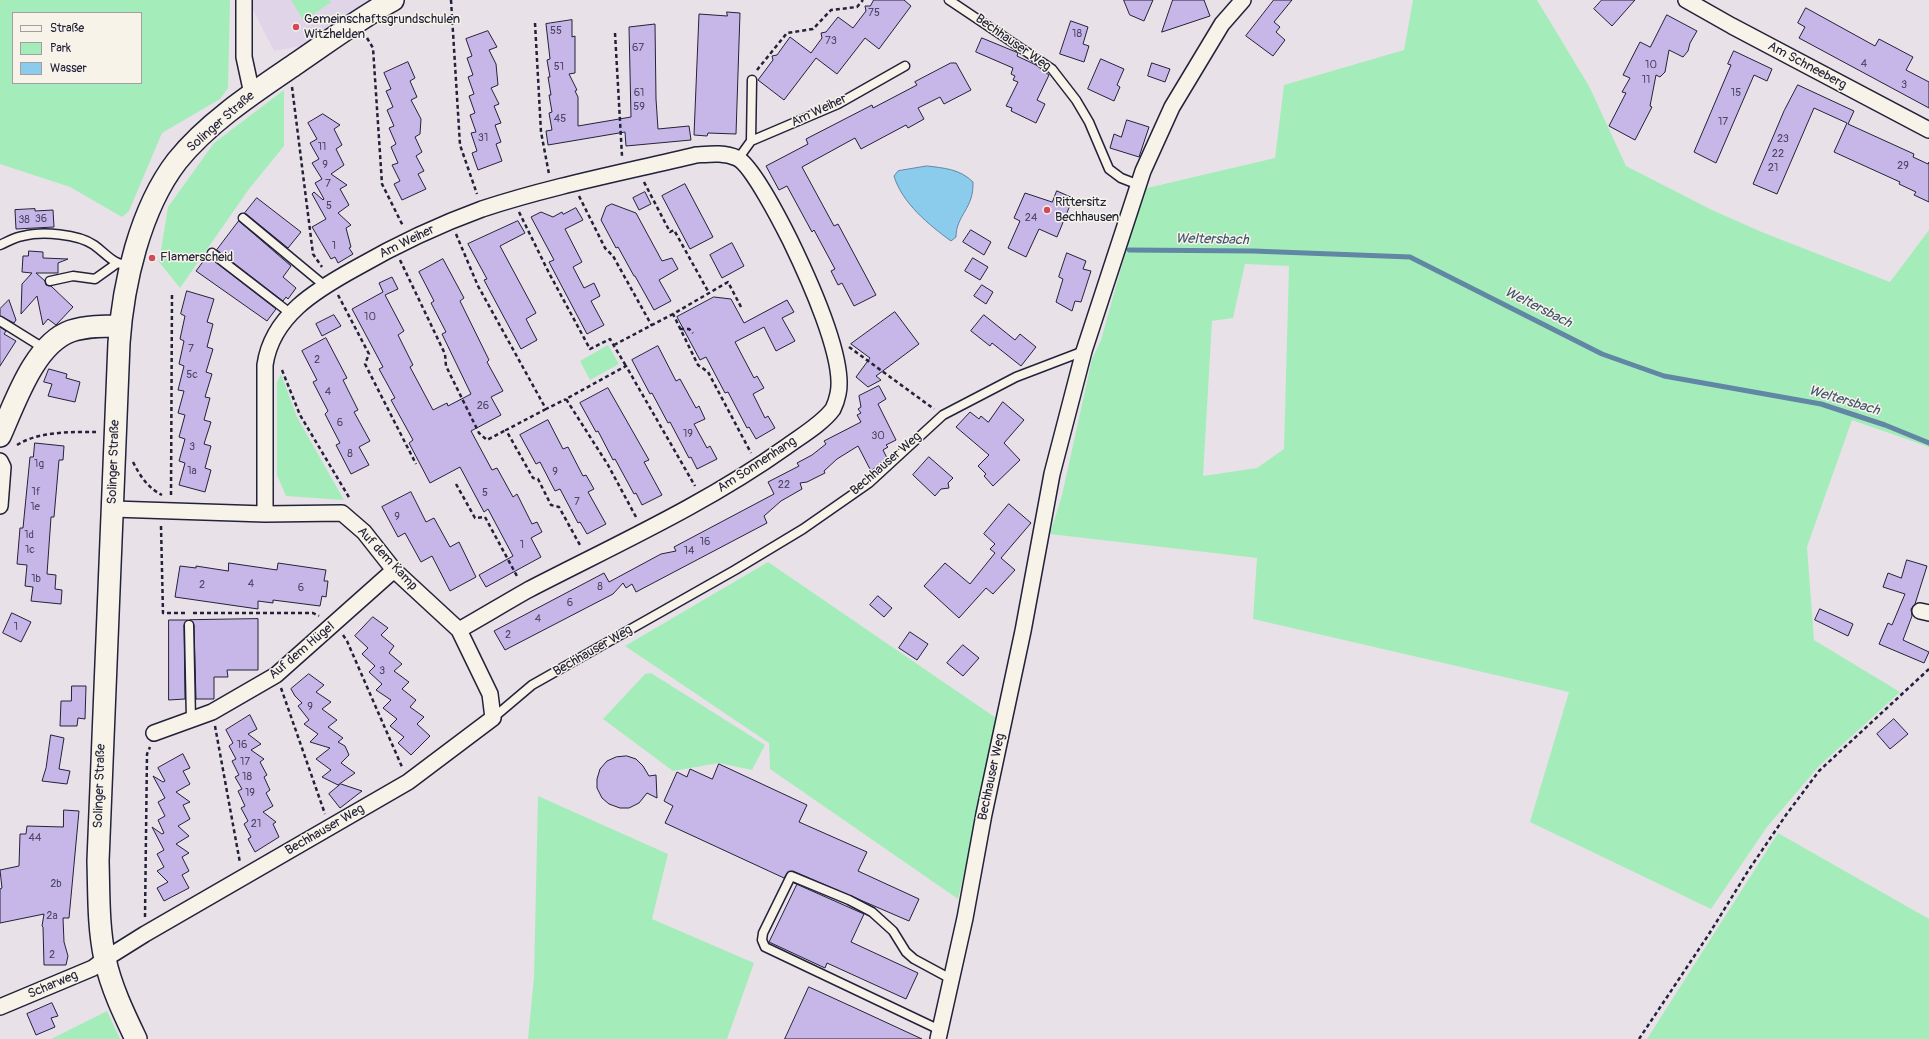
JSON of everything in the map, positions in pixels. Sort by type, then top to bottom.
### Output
[{"type":"main road","name":"Solinger Straße","points":[[136,1039],[111,981],[104,959],[100,926],[98,861],[100,774],[124,265],[135,251],[151,203],[164,180],[178,160],[205,132],[252,94],[353,25],[393,0]]},
{"type":"main road","points":[[0,436],[27,378],[45,349],[54,340],[70,331],[96,326],[120,326]]},
{"type":"street","points":[[244,0],[244,57],[252,94]]},
{"type":"street","name":"Bechhauser Weg","points":[[939,1034],[952,979],[1023,631],[1052,474],[1084,351],[1143,171],[1172,107],[1222,24],[1243,0]]},
{"type":"street","name":"Am Schneeberg","points":[[1686,0],[1732,26],[1929,130]]},
{"type":"street","name":"Am Weiher","points":[[265,514],[265,365],[267,351],[275,332],[290,313],[328,284],[409,239],[451,221],[513,200],[551,189],[696,155],[720,153],[738,159]]},
{"type":"street","name":"Am Sonnenhang","points":[[459,630],[525,592],[702,499],[758,466],[815,426],[834,408],[838,392],[837,368],[828,332],[806,272],[758,182],[738,159]]},
{"type":"street","points":[[0,506],[2,464]]},
{"type":"street","name":"Auf dem Kamp","points":[[113,509],[168,512],[342,514],[364,532],[394,570],[459,630],[490,694],[493,718]]},
{"type":"street","name":"Auf dem Hügel","points":[[154,733],[212,712],[276,675],[394,570]]},
{"type":"street","name":"Bechhauser Weg","points":[[104,959],[408,782],[493,718]]},
{"type":"street","name":"Scharweg","points":[[0,1007],[93,968],[104,959]]},
{"type":"lane","name":"Bechhauser Weg","points":[[949,0],[1052,69],[1076,100],[1089,122],[1109,169],[1121,178],[1139,185]]},
{"type":"lane","name":"Am Weiher","points":[[751,141],[838,104],[905,66]]},
{"type":"lane","points":[[738,159],[751,141],[752,80]]},
{"type":"lane","points":[[243,218],[328,284]]},
{"type":"lane","points":[[0,245],[23,236],[46,234],[66,235],[93,244],[124,265]]},
{"type":"lane","points":[[212,254],[290,313]]},
{"type":"lane","points":[[50,281],[73,276],[95,279],[124,265]]},
{"type":"lane","points":[[0,321],[45,349]]},
{"type":"lane","name":"Bechhauser Weg","points":[[493,718],[532,685],[735,570],[803,529],[869,483],[943,415],[1016,377],[1084,351]]},
{"type":"lane","points":[[189,625],[191,720]]},
{"type":"lane","points":[[939,1034],[765,947],[762,940],[763,933],[791,876],[849,900],[872,912],[892,931],[906,952],[914,959],[952,979]]},
{"type":"path","points":[[451,0],[460,145],[482,210]]},
{"type":"path","points":[[752,80],[759,67],[787,33],[813,29],[831,10],[857,7],[863,0]]},
{"type":"path","points":[[535,23],[541,132],[551,189]]},
{"type":"path","points":[[353,25],[368,39],[372,48],[382,184],[409,239]]},
{"type":"path","points":[[615,33],[630,170],[670,232],[674,230],[709,293]]},
{"type":"path","points":[[287,70],[291,81],[313,254],[328,284],[369,354],[365,364],[416,464]]},
{"type":"path","points":[[572,184],[605,248],[613,256],[652,326]]},
{"type":"path","points":[[513,200],[549,273],[590,348],[610,339],[702,499]]},
{"type":"path","points":[[451,221],[478,286],[546,409]]},
{"type":"path","points":[[393,247],[412,282],[446,354],[446,366],[479,433],[487,440],[626,366]]},
{"type":"path","points":[[614,345],[652,326],[728,282],[741,307]]},
{"type":"path","points":[[131,459],[146,483],[154,491],[171,499],[172,294]]},
{"type":"path","points":[[673,314],[698,365],[708,372],[758,466]]},
{"type":"path","points":[[680,329],[689,329],[693,333]]},
{"type":"path","points":[[828,332],[943,415]]},
{"type":"path","points":[[267,351],[279,363],[300,415],[351,500]]},
{"type":"path","points":[[566,399],[608,465],[644,530]]},
{"type":"path","points":[[506,430],[533,478],[538,480],[551,505],[559,507],[588,559]]},
{"type":"path","points":[[2,464],[12,448],[24,441],[53,434],[116,432]]},
{"type":"path","points":[[456,484],[475,518],[485,516],[525,592]]},
{"type":"path","points":[[168,512],[161,527],[164,613],[313,613],[334,624],[347,641],[408,782]]},
{"type":"path","points":[[1639,1039],[1786,814],[1819,771],[1929,669]]},
{"type":"path","points":[[276,675],[330,827]]},
{"type":"path","points":[[212,712],[243,877]]},
{"type":"path","points":[[145,934],[147,754],[154,733]]},
{"type":"shaded area","name":"Gemeinschaftsgrundschulen Witzhelden","points":[[252,0],[373,0],[301,46],[274,51],[252,8]]},
{"type":"green space","points":[[0,0],[230,0],[228,88],[220,99],[162,133],[129,211],[122,217],[70,187],[0,164]]},
{"type":"green space","points":[[291,0],[329,0],[331,2],[304,21]]},
{"type":"green space","points":[[1413,0],[1537,0],[1589,86],[1626,166],[1712,210],[1764,233],[1890,282],[1929,230],[1929,447],[1852,420],[1807,547],[1814,640],[1900,692],[1819,766],[1767,827],[1711,909],[1530,822],[1569,692],[1253,619],[1257,558],[1050,534],[1062,495],[1092,359],[1101,340],[1143,189],[1275,158],[1284,85],[1404,50]],"holes":[[[1245,264],[1289,266],[1284,449],[1257,468],[1203,476],[1212,321],[1233,318]]]},
{"type":"green space","points":[[284,90],[284,146],[249,189],[180,288],[159,262],[168,207],[214,143]]},
{"type":"green space","points":[[608,345],[619,364],[590,380],[580,361]]},
{"type":"green space","points":[[281,374],[297,417],[344,500],[286,496],[277,475],[277,382]]},
{"type":"green space","points":[[768,562],[999,720],[958,899],[770,769],[769,743],[625,646]]},
{"type":"green space","points":[[651,673],[765,745],[752,770],[719,763],[673,771],[603,719],[645,674]]},
{"type":"green space","points":[[538,796],[668,854],[652,919],[754,963],[727,1039],[528,1039],[534,977]]},
{"type":"green space","points":[[1778,833],[1929,919],[1929,1039],[1647,1039]]},
{"type":"green space","points":[[107,1011],[120,1039],[51,1039]]},
{"type":"water","points":[[927,166],[963,174],[973,182],[971,199],[959,223],[956,237],[951,241],[917,213],[903,195],[894,176],[898,171]]},
{"type":"building","points":[[874,0],[904,0],[911,6],[879,49],[865,38],[837,74],[816,58],[784,100],[758,80],[773,60],[772,56],[777,55],[790,37],[811,53],[822,38],[821,33],[826,32],[838,17],[853,28],[866,11],[865,6],[870,6]]},
{"type":"building","points":[[1124,0],[1153,0],[1144,21],[1130,15]]},
{"type":"building","points":[[1173,0],[1204,0],[1210,16],[1162,32]]},
{"type":"building","points":[[1274,0],[1292,0],[1274,22],[1280,27],[1276,32],[1285,40],[1273,56],[1246,36]]},
{"type":"building","points":[[1602,0],[1635,0],[1612,26],[1594,9]]},
{"type":"building","points":[[1806,8],[1875,46],[1879,39],[1913,57],[1906,70],[1929,82],[1929,108],[1799,38],[1805,27],[1798,23]]},
{"type":"building","points":[[727,12],[740,13],[736,134],[708,133],[707,136],[694,135],[699,14],[727,16]]},
{"type":"building","points":[[1667,15],[1697,31],[1690,43],[1688,51],[1683,57],[1669,50],[1665,72],[1660,77],[1656,75],[1650,106],[1652,107],[1635,140],[1609,126],[1626,93],[1622,92],[1630,78],[1623,75],[1640,42],[1650,47]]},
{"type":"building","points":[[572,20],[572,37],[575,36],[575,73],[569,74],[577,90],[575,91],[578,97],[578,126],[631,117],[629,27],[655,24],[658,129],[689,126],[691,140],[626,146],[625,132],[548,145],[546,131],[552,130],[549,113],[552,112],[549,95],[551,95],[548,77],[550,77],[547,60],[550,59],[546,24]]},
{"type":"building","points":[[1071,21],[1088,27],[1083,44],[1089,46],[1084,62],[1060,54]]},
{"type":"building","points":[[488,31],[497,47],[489,50],[496,64],[498,85],[491,88],[499,104],[494,106],[501,123],[495,125],[501,142],[496,144],[502,161],[478,170],[472,153],[477,151],[471,133],[476,132],[470,115],[475,113],[469,96],[474,94],[468,77],[473,75],[467,58],[472,56],[466,39]]},
{"type":"building","points":[[982,38],[1018,53],[1017,56],[1036,65],[1049,75],[1037,100],[1045,104],[1036,123],[1011,111],[1012,108],[1006,106],[1018,82],[1013,80],[1015,76],[1011,74],[1013,68],[976,52]]},
{"type":"building","points":[[1734,51],[1772,69],[1767,81],[1754,75],[1716,163],[1694,152],[1731,65],[1728,64]]},
{"type":"building","points":[[1101,59],[1124,69],[1117,85],[1120,87],[1114,101],[1088,89]]},
{"type":"building","points":[[408,62],[415,78],[410,81],[417,97],[411,100],[421,119],[420,134],[415,137],[422,152],[416,156],[424,171],[418,174],[426,189],[402,200],[394,184],[400,181],[392,165],[398,163],[391,147],[396,144],[389,128],[394,126],[387,110],[393,107],[386,91],[391,89],[384,73]]},
{"type":"building","points":[[951,63],[956,63],[971,90],[944,104],[940,97],[918,108],[924,119],[908,128],[906,125],[861,149],[855,138],[802,167],[834,226],[838,224],[876,295],[854,306],[842,283],[838,285],[831,271],[835,269],[814,230],[812,232],[787,186],[779,190],[766,166],[808,144],[806,139],[872,105],[873,108],[917,85],[915,82]]},
{"type":"building","points":[[1152,63],[1170,69],[1165,82],[1148,76]]},
{"type":"building","points":[[1798,85],[1854,111],[1848,124],[1914,154],[1913,157],[1928,164],[1929,162],[1929,202],[1914,195],[1916,192],[1899,184],[1900,182],[1834,152],[1847,123],[1814,108],[1777,194],[1753,184],[1784,111]]},
{"type":"building","points":[[323,114],[340,125],[334,129],[342,145],[336,149],[344,165],[331,174],[347,185],[340,189],[349,205],[338,213],[351,225],[346,228],[351,247],[349,248],[353,254],[338,263],[335,257],[331,259],[312,227],[326,219],[312,194],[314,192],[323,200],[324,199],[315,183],[322,179],[312,163],[319,159],[310,143],[317,139],[308,123]]},
{"type":"building","points":[[1127,120],[1149,127],[1139,157],[1110,148],[1114,134],[1121,137]]},
{"type":"building","points":[[685,184],[713,237],[690,249],[662,196]]},
{"type":"building","points":[[1057,191],[1073,198],[1057,237],[1039,229],[1026,257],[1008,248],[1020,221],[1014,218],[1025,193],[1052,202]]},
{"type":"building","points":[[645,192],[651,204],[639,210],[633,198]]},
{"type":"building","points":[[257,198],[301,232],[288,248],[245,213]]},
{"type":"building","points":[[612,204],[636,213],[662,261],[672,258],[678,269],[659,280],[671,301],[654,310],[618,247],[616,248],[601,220],[606,207]]},
{"type":"building","points":[[576,208],[583,220],[565,229],[582,262],[573,267],[584,288],[594,283],[600,296],[591,301],[604,325],[587,334],[549,262],[554,260],[531,217],[541,212],[553,217],[562,212],[563,214]]},
{"type":"building","points":[[35,209],[35,211],[53,210],[54,227],[16,229],[15,210]]},
{"type":"building","points":[[239,221],[291,266],[283,277],[296,288],[288,299],[286,297],[283,301],[217,250]]},
{"type":"building","points":[[518,221],[525,233],[500,246],[536,313],[526,319],[537,340],[521,349],[484,280],[487,279],[468,244]]},
{"type":"building","points":[[971,230],[991,242],[984,255],[963,242]]},
{"type":"building","points":[[732,243],[744,266],[722,278],[710,255]]},
{"type":"building","points":[[29,251],[43,252],[43,258],[68,259],[58,263],[58,273],[36,273],[45,281],[46,285],[51,286],[73,307],[56,325],[48,319],[43,325],[37,296],[21,314],[22,284],[32,273],[22,272],[23,256],[28,256]]},
{"type":"building","points":[[1067,253],[1086,261],[1083,269],[1091,271],[1081,302],[1075,301],[1072,311],[1056,302],[1063,279],[1059,277]]},
{"type":"building","points":[[210,258],[276,309],[267,321],[196,271],[205,259],[207,261]]},
{"type":"building","points":[[973,258],[988,267],[980,280],[965,271]]},
{"type":"building","points":[[443,259],[464,298],[460,301],[489,360],[487,362],[503,391],[491,397],[501,415],[471,431],[492,470],[497,468],[513,497],[517,494],[532,524],[537,522],[542,532],[531,538],[541,557],[486,587],[479,575],[513,556],[488,509],[484,512],[460,467],[430,483],[409,443],[413,440],[391,400],[395,398],[379,369],[383,367],[352,309],[383,292],[379,283],[392,277],[398,289],[385,295],[404,331],[398,335],[413,365],[410,367],[433,410],[447,403],[448,406],[471,394],[442,334],[446,332],[431,303],[434,301],[419,272]]},
{"type":"building","points":[[982,285],[993,292],[986,304],[974,296]]},
{"type":"building","points":[[187,291],[214,299],[207,322],[213,324],[207,347],[213,349],[206,372],[212,374],[205,397],[210,398],[204,420],[211,422],[204,444],[211,446],[205,468],[211,470],[205,492],[179,485],[185,463],[179,461],[185,439],[179,437],[185,415],[178,413],[184,391],[178,390],[184,366],[179,364],[184,341],[180,339],[185,316],[181,314]]},
{"type":"building","points":[[714,297],[731,299],[744,323],[787,300],[794,312],[782,318],[795,341],[776,351],[764,327],[735,342],[754,378],[757,376],[764,388],[753,394],[765,418],[768,416],[775,428],[756,439],[749,427],[747,428],[728,392],[725,393],[706,357],[700,360],[677,317]]},
{"type":"building","points":[[9,300],[16,320],[14,323],[0,316],[0,309]]},
{"type":"building","points":[[895,312],[919,344],[876,376],[881,380],[868,387],[856,377],[870,358],[851,344]]},
{"type":"building","points":[[334,315],[341,326],[322,336],[316,324]]},
{"type":"building","points":[[984,315],[1015,340],[1020,334],[1036,347],[1021,366],[992,343],[990,346],[971,331]]},
{"type":"building","points":[[0,327],[6,331],[4,334],[16,341],[0,366]]},
{"type":"building","points":[[326,338],[347,378],[343,380],[358,410],[354,412],[370,441],[359,447],[369,465],[351,474],[336,445],[340,443],[325,414],[328,411],[313,382],[317,380],[302,351]]},
{"type":"building","points":[[658,346],[676,381],[680,379],[696,408],[699,406],[705,419],[694,424],[707,448],[710,446],[717,459],[697,469],[691,457],[689,458],[670,422],[668,423],[652,393],[650,394],[632,360]]},
{"type":"building","points":[[49,369],[67,374],[66,378],[80,382],[75,402],[48,396],[52,384],[44,382]]},
{"type":"building","points":[[879,386],[886,399],[878,404],[896,440],[886,445],[888,447],[883,450],[887,458],[871,471],[858,446],[837,459],[824,471],[825,473],[807,482],[800,483],[802,489],[781,501],[764,516],[767,523],[636,592],[632,584],[626,588],[623,583],[613,594],[505,650],[494,631],[604,573],[609,582],[661,554],[676,551],[674,547],[774,494],[768,482],[799,466],[797,463],[812,455],[826,444],[824,441],[861,422],[857,415],[861,413],[858,409],[861,407],[859,396]]},
{"type":"building","points":[[608,388],[649,460],[644,462],[662,495],[642,505],[636,493],[634,494],[615,459],[613,460],[598,431],[596,432],[580,403]]},
{"type":"building","points":[[1003,402],[1024,420],[1004,443],[1020,460],[993,486],[984,476],[986,474],[978,466],[989,455],[956,427],[970,412],[979,419],[981,416],[988,422]]},
{"type":"building","points":[[548,420],[563,449],[568,447],[583,476],[586,475],[594,489],[588,492],[606,524],[587,534],[580,522],[578,523],[560,489],[555,491],[540,462],[536,464],[520,435]]},
{"type":"building","points":[[35,443],[64,446],[63,460],[59,460],[54,517],[51,517],[47,574],[56,575],[55,589],[62,590],[61,604],[31,601],[33,587],[25,586],[27,565],[17,564],[20,528],[23,528],[30,457],[33,457]]},
{"type":"building","points":[[929,457],[953,478],[948,483],[949,488],[941,489],[935,496],[913,475]]},
{"type":"building","points":[[411,492],[426,522],[434,518],[450,547],[459,542],[476,577],[450,591],[432,556],[421,562],[405,533],[398,537],[382,507]]},
{"type":"building","points":[[1009,504],[1031,523],[1001,558],[1015,570],[993,594],[986,588],[959,618],[924,586],[945,563],[970,584],[995,553],[990,549],[995,544],[984,534]]},
{"type":"building","points":[[1907,560],[1927,566],[1915,604],[1911,609],[1912,616],[1903,640],[1929,652],[1924,663],[1879,644],[1888,623],[1892,625],[1905,594],[1883,587],[1888,573],[1901,578]]},
{"type":"building","points":[[229,563],[277,570],[278,563],[326,570],[324,581],[328,581],[326,597],[322,596],[320,606],[273,600],[273,603],[258,601],[258,609],[175,597],[180,566],[196,568],[196,566],[228,571]]},
{"type":"building","points":[[878,596],[892,608],[884,617],[870,605]]},
{"type":"building","points":[[1820,609],[1853,624],[1848,636],[1815,620]]},
{"type":"building","points":[[12,613],[31,622],[21,642],[3,633]]},
{"type":"building","points":[[373,617],[388,628],[381,635],[394,646],[389,653],[402,664],[394,671],[409,682],[402,689],[416,700],[410,707],[424,717],[417,724],[430,736],[411,755],[398,743],[404,737],[390,726],[397,719],[383,708],[391,700],[376,690],[382,684],[369,672],[375,666],[362,654],[368,648],[355,636]]},
{"type":"building","points":[[258,619],[258,670],[227,670],[228,677],[214,677],[214,699],[196,699],[194,625],[190,620]]},
{"type":"building","points":[[169,620],[188,620],[184,625],[185,699],[169,700]]},
{"type":"building","points":[[910,632],[928,644],[917,660],[899,648]]},
{"type":"building","points":[[963,645],[979,658],[963,676],[947,663]]},
{"type":"building","points":[[309,674],[324,685],[316,692],[331,702],[322,709],[337,720],[328,727],[343,738],[338,742],[345,746],[349,755],[341,763],[355,773],[338,785],[322,777],[331,770],[316,759],[330,748],[310,742],[318,734],[304,724],[309,720],[298,706],[302,703],[291,689]]},
{"type":"building","points":[[72,686],[86,686],[85,719],[78,718],[77,726],[60,726],[61,701],[71,701]]},
{"type":"building","points":[[250,715],[257,729],[248,734],[261,744],[251,750],[264,759],[260,762],[267,775],[264,777],[270,790],[266,793],[273,806],[263,812],[276,822],[273,824],[279,837],[255,852],[248,839],[251,837],[244,824],[248,821],[241,808],[245,806],[238,791],[242,789],[235,777],[239,775],[232,761],[236,759],[229,746],[233,743],[226,730]]},
{"type":"building","points":[[1894,719],[1908,734],[1890,749],[1877,734]]},
{"type":"building","points":[[51,735],[64,738],[59,769],[70,771],[67,784],[42,781],[46,768]]},
{"type":"building","points":[[183,754],[190,768],[183,771],[190,784],[176,792],[190,802],[183,805],[190,819],[178,826],[189,836],[176,844],[189,853],[182,857],[189,871],[182,875],[189,888],[164,901],[157,888],[168,882],[157,871],[164,867],[157,854],[164,850],[152,827],[162,834],[164,833],[158,820],[165,816],[158,802],[165,798],[153,776],[163,782],[165,781],[158,768]]},
{"type":"building","points":[[627,756],[636,759],[643,766],[649,776],[656,775],[657,798],[647,793],[639,803],[629,808],[620,808],[609,804],[602,798],[597,788],[597,779],[600,769],[607,761],[616,757]]},
{"type":"building","points":[[719,764],[807,805],[799,822],[867,852],[858,871],[919,899],[909,921],[793,871],[788,872],[784,878],[665,823],[673,806],[664,801],[677,772],[687,777],[690,769],[712,779]]},
{"type":"building","points":[[341,784],[362,791],[340,808],[329,794]]},
{"type":"building","points":[[64,810],[79,811],[69,918],[63,918],[64,942],[68,956],[66,965],[44,965],[42,926],[44,914],[0,923],[0,889],[2,888],[0,870],[19,866],[20,834],[26,834],[27,826],[63,827]]},
{"type":"building","points":[[797,884],[864,914],[851,942],[918,973],[906,999],[827,963],[825,968],[769,942]]},
{"type":"building","points":[[809,987],[855,1008],[922,1039],[785,1039]]},
{"type":"building","points":[[52,1003],[58,1016],[51,1018],[55,1027],[36,1035],[27,1014]]},
{"type":"waterway","name":"Weltersbach","points":[[1129,250],[1253,251],[1410,257],[1602,354],[1664,376],[1821,404],[1885,425],[1929,443]]},
{"type":"place","name":"Gemeinschaftsgrundschulen Witzhelden","points":[[296,27]]},
{"type":"place","name":"Rittersitz Bechhausen","points":[[1047,210]]},
{"type":"place","name":"Flamerscheid","points":[[152,258]]}]
